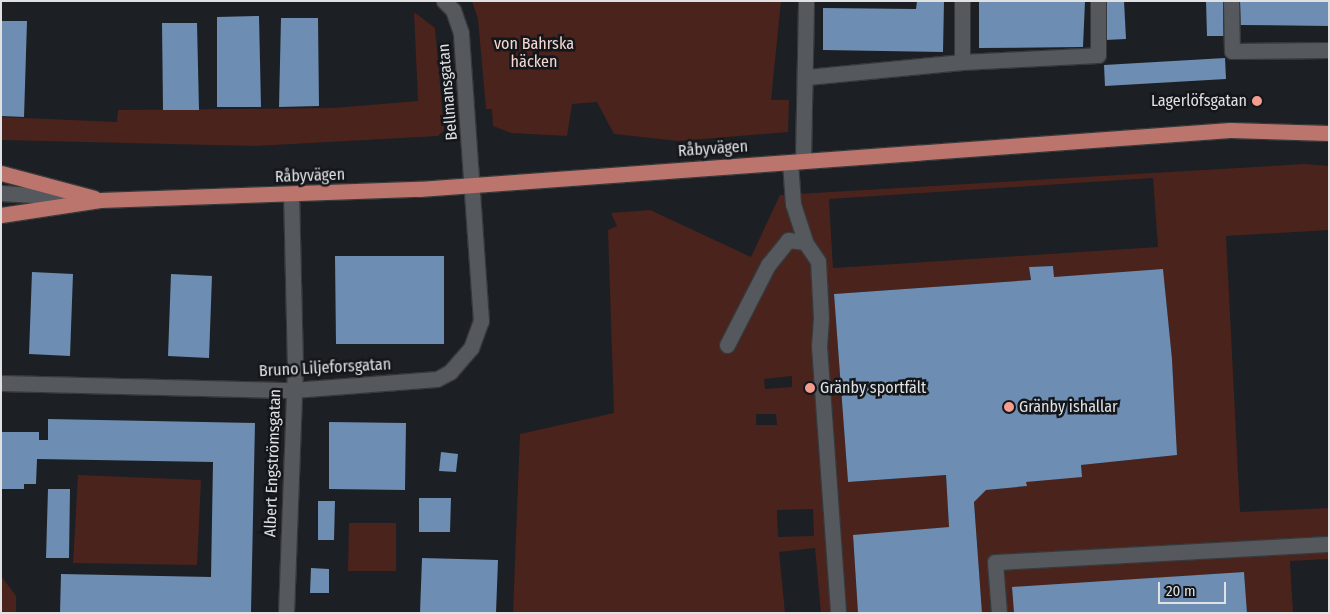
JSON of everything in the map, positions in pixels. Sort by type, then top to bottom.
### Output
[{"type":"main road","name":"Råbyvägen","points":[[1,215],[100,200],[291,195],[473,184],[1230,130],[1329,133]]},
{"type":"main road","name":"Råbyvägen","points":[[1,173],[100,200]]},
{"type":"street","name":"Bellmansgatan","points":[[444,1],[453,10],[461,33],[473,184]]},
{"type":"street","points":[[806,1],[807,77],[793,204],[805,242],[818,261],[820,286],[818,346],[838,613]]},
{"type":"street","points":[[962,1],[962,62]]},
{"type":"street","points":[[807,77],[962,62],[1098,54],[1098,1]]},
{"type":"street","points":[[1232,1],[1232,51],[1329,50]]},
{"type":"street","name":"Bruno Liljeforsgatan","points":[[1,383],[294,390],[438,379],[462,360],[477,336],[481,321],[473,184]]},
{"type":"street","name":"Råbyvägen","points":[[1,193],[100,200]]},
{"type":"street","name":"Albert Engströmsgatan","points":[[286,613],[294,390],[291,195]]},
{"type":"street","points":[[727,345],[768,265],[788,240],[805,242]]},
{"type":"street","points":[[999,613],[995,562],[1329,544]]},
{"type":"green space","name":"von Bahrska häcken","points":[[472,1],[781,1],[771,100],[789,100],[788,132],[678,141],[614,134],[597,102],[572,104],[567,136],[511,133],[493,126],[492,109],[486,109],[478,19]]},
{"type":"green space","points":[[414,12],[435,28],[444,130],[438,136],[256,146],[1,140],[1,117],[117,122],[118,110],[333,108],[418,101]]},
{"type":"green space","name":"Gränby sportfält","points":[[1305,164],[1329,166],[1329,230],[1226,236],[1240,512],[1329,508],[1329,559],[1290,561],[1293,613],[1247,613],[1244,572],[1012,588],[1014,613],[982,613],[974,502],[986,490],[1026,486],[1026,482],[1081,465],[1177,455],[1172,359],[1163,270],[1054,277],[1053,266],[1029,267],[1031,280],[834,294],[848,482],[946,475],[949,527],[853,536],[858,613],[821,613],[815,548],[779,552],[785,613],[513,613],[520,434],[614,413],[608,230],[617,226],[611,213],[650,210],[751,257],[780,195]],"holes":[[[1153,178],[1158,247],[833,268],[829,199]],[[792,376],[792,387],[765,389],[764,379]],[[756,414],[776,414],[777,425],[756,425]],[[813,509],[814,536],[778,537],[777,510]]]},
{"type":"green space","points":[[78,475],[201,480],[197,565],[73,563]]},
{"type":"green space","points":[[349,523],[396,523],[396,571],[348,571]]},
{"type":"green space","points":[[1,576],[16,596],[16,613],[1,613]]},
{"type":"building","points":[[917,1],[944,1],[943,52],[823,50],[823,8],[916,9]]},
{"type":"building","points":[[1085,1],[1083,47],[979,48],[979,2]]},
{"type":"building","points":[[1103,1],[1124,1],[1126,39],[1105,40]]},
{"type":"building","points":[[1206,1],[1227,1],[1228,36],[1207,36]]},
{"type":"building","points":[[1239,1],[1329,1],[1329,26],[1239,25]]},
{"type":"building","points":[[259,16],[261,107],[217,107],[217,17]]},
{"type":"building","points":[[281,18],[318,18],[319,106],[279,107]]},
{"type":"building","points":[[1,21],[27,21],[24,117],[1,116]]},
{"type":"building","points":[[162,23],[197,23],[199,110],[163,110]]},
{"type":"building","points":[[1225,58],[1226,79],[1105,86],[1104,65]]},
{"type":"building","points":[[335,256],[444,256],[444,344],[336,344]]},
{"type":"building","name":"Gränby ishallar","points":[[1053,266],[1054,277],[1163,269],[1172,359],[1177,455],[1081,465],[1082,477],[1026,482],[1027,486],[986,490],[974,502],[982,613],[858,613],[853,535],[949,527],[946,475],[848,482],[834,294],[1031,280],[1029,267]]},
{"type":"building","points":[[32,272],[73,274],[70,356],[29,354]]},
{"type":"building","points":[[171,274],[212,276],[209,358],[168,356]]},
{"type":"building","points":[[48,419],[255,423],[251,613],[60,613],[61,574],[211,577],[213,462],[37,459],[36,484],[24,484],[24,489],[1,489],[1,432],[39,432],[39,440],[48,440]]},
{"type":"building","points":[[329,422],[406,423],[405,490],[329,489]]},
{"type":"building","points":[[441,452],[458,454],[456,472],[439,471]]},
{"type":"building","points":[[48,489],[70,489],[69,558],[46,558]]},
{"type":"building","points":[[419,498],[451,498],[450,532],[419,532]]},
{"type":"building","points":[[318,501],[335,501],[334,540],[318,540]]},
{"type":"building","points":[[422,558],[498,560],[496,613],[420,613]]},
{"type":"building","points":[[311,568],[329,569],[329,593],[310,593]]},
{"type":"building","points":[[1244,572],[1247,613],[1014,613],[1012,587]]},
{"type":"place","name":"Lagerlöfsgatan","points":[[1257,101]]},
{"type":"place","name":"Gränby sportfält","points":[[810,388]]},
{"type":"place","name":"Gränby ishallar","points":[[1009,407]]}]
